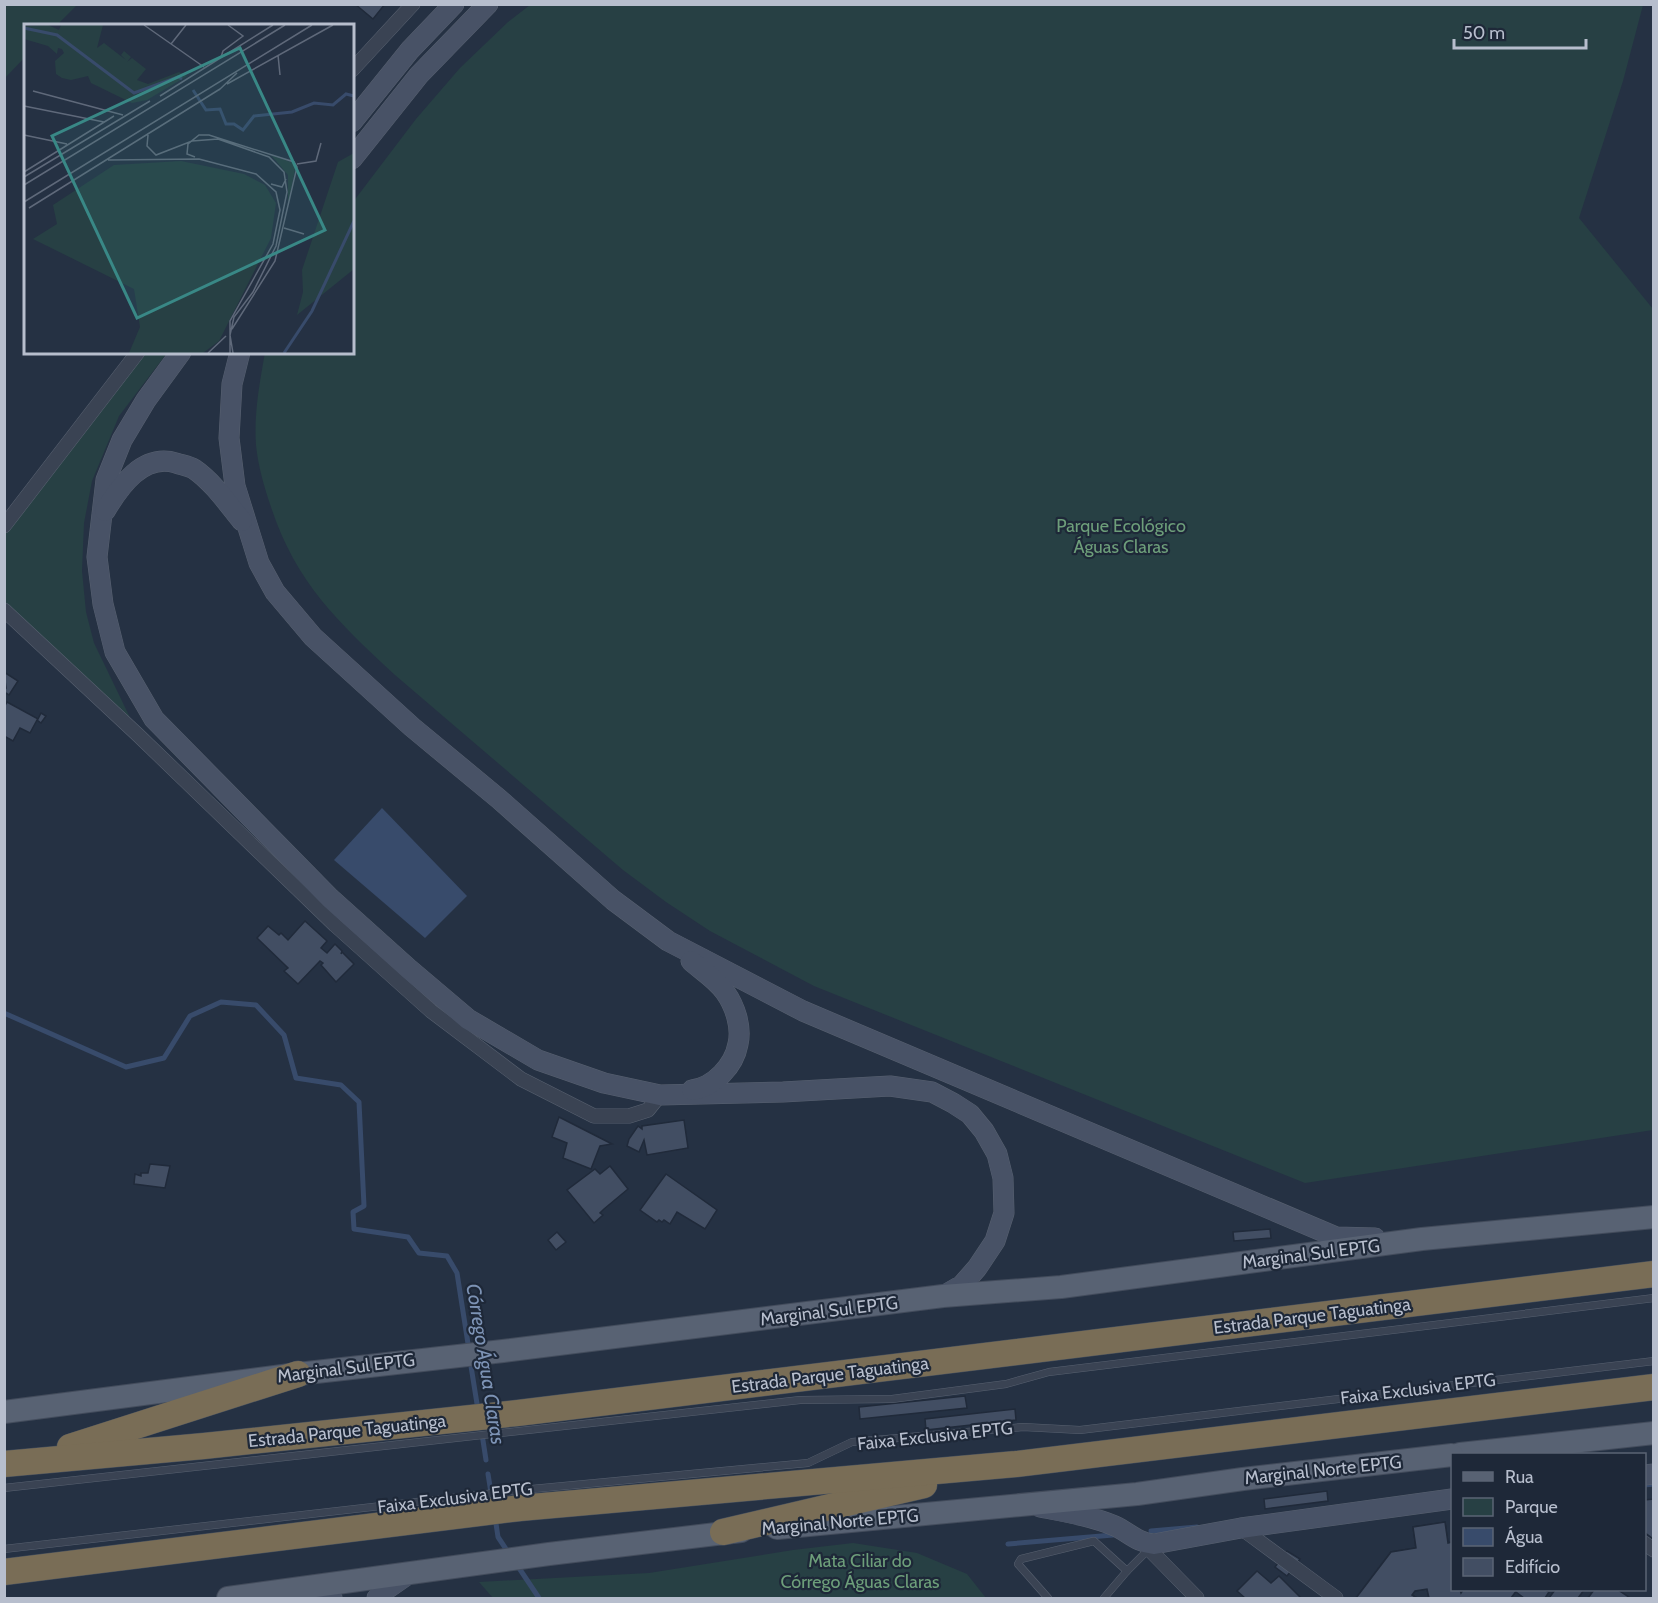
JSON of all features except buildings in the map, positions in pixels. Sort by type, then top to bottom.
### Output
[{"type":"highway","name":"Estrada Parque Taguatinga","points":[[17,1462],[520,1422],[1653,1274]]},
{"type":"highway","points":[[17,1462],[298,1374]]},
{"type":"highway","points":[[4,1572],[520,1499],[1016,1464],[1653,1387]]},
{"type":"highway","points":[[723,1532],[1016,1464]]},
{"type":"main road","name":"Marginal Sul EPTG","points":[[4,1412],[943,1296],[1061,1287],[1422,1239],[1653,1217]]},
{"type":"main road","points":[[1478,1453],[1653,1433]]},
{"type":"main road","name":"Marginal Norte EPTG","points":[[228,1599],[412,1572],[723,1532],[1137,1494],[1243,1479],[1451,1455]]},
{"type":"street","points":[[354,68],[413,4]]},
{"type":"street","points":[[354,120],[410,50],[454,4]]},
{"type":"street","points":[[354,156],[419,75],[488,4]]},
{"type":"street","points":[[4,526],[136,354]]},
{"type":"street","points":[[180,354],[146,400],[122,440],[106,480],[97,557],[103,604],[115,651],[154,719],[330,898],[409,969],[468,1019],[538,1060],[604,1083],[660,1095],[783,1092],[890,1086],[932,1092],[953,1102],[970,1114],[998,1154],[1003,1178],[1004,1213],[995,1241],[977,1268],[962,1286],[943,1296]]},
{"type":"street","points":[[4,610],[138,735],[335,925],[431,1011],[521,1079],[594,1116],[629,1116],[648,1110],[660,1095],[704,1089],[726,1070],[738,1044],[738,1017],[725,991],[668,941],[613,900],[499,799],[412,727],[313,637],[275,592],[260,563],[235,486],[229,438],[232,384],[240,354]]},
{"type":"street","points":[[101,519],[118,490],[142,466],[167,460],[193,468],[209,482],[246,525]]},
{"type":"street","points":[[668,941],[803,1011],[1336,1237],[1422,1239]]},
{"type":"street","points":[[1147,1546],[1241,1528],[1451,1499]]},
{"type":"street","points":[[1024,1503],[1081,1515],[1115,1527],[1147,1546],[1197,1599]]},
{"type":"street","points":[[1241,1528],[1336,1599]]},
{"type":"street","points":[[377,1599],[387,1589],[412,1572]]},
{"type":"street","points":[[298,1589],[321,1593],[332,1599]]},
{"type":"lane","points":[[520,1422],[800,1400],[892,1399],[1006,1384],[1049,1372],[1653,1298]]},
{"type":"lane","name":"Faixa Exclusiva EPTG","points":[[520,1499],[808,1463],[852,1442],[1023,1427],[1080,1431],[1653,1361]]},
{"type":"lane","points":[[4,1488],[437,1430]]},
{"type":"lane","name":"Faixa Exclusiva EPTG","points":[[4,1549],[450,1509]]},
{"type":"lane","points":[[1048,1599],[1018,1564],[1021,1559],[1094,1541],[1127,1571]]},
{"type":"lane","points":[[1104,1599],[1147,1546]]},
{"type":"green space","points":[[5,4],[77,5],[58,24],[24,24],[24,58],[5,78]]},
{"type":"green space","name":"Parque Ecológico Águas Claras","points":[[530,5],[1643,5],[1623,81],[1579,218],[1653,309],[1653,1130],[1305,1183],[814,986],[710,931],[623,870],[395,675],[355,637],[337,619],[306,580],[281,534],[268,499],[256,445],[257,401],[265,354],[354,354],[354,201],[416,119],[460,68],[508,22]]},
{"type":"green space","points":[[142,354],[166,354],[119,416],[92,481],[84,523],[82,571],[86,612],[94,643],[135,728],[5,606],[4,533]]},
{"type":"green space","name":"Mata Ciliar do Córrego Águas Claras","points":[[853,1543],[917,1553],[967,1574],[986,1598],[493,1598],[479,1582],[649,1573],[793,1550]]},
{"type":"water","points":[[382,808],[467,896],[425,938],[334,860]]},
{"type":"waterway","points":[[4,1013],[126,1067],[164,1058],[190,1016],[221,1002],[256,1005],[284,1035],[296,1078],[341,1085],[359,1102],[364,1206],[353,1212],[354,1229],[408,1237],[419,1253],[447,1256],[457,1273],[469,1350]]},
{"type":"waterway","name":"Córrego Água Claras","points":[[470,1360],[478,1410]]},
{"type":"waterway","name":"Córrego Água Claras","points":[[482,1434],[486,1460]]},
{"type":"waterway","name":"Córrego Água Claras","points":[[488,1474],[493,1505]]},
{"type":"waterway","points":[[1646,1485],[1654,1484]]},
{"type":"waterway","name":"Córrego Água Claras","points":[[495,1517],[498,1537],[510,1555]]},
{"type":"waterway","points":[[1151,1531],[1197,1527]]},
{"type":"waterway","points":[[1008,1544],[1113,1535]]},
{"type":"waterway","name":"Córrego Água Claras","points":[[517,1565],[539,1598]]}]
